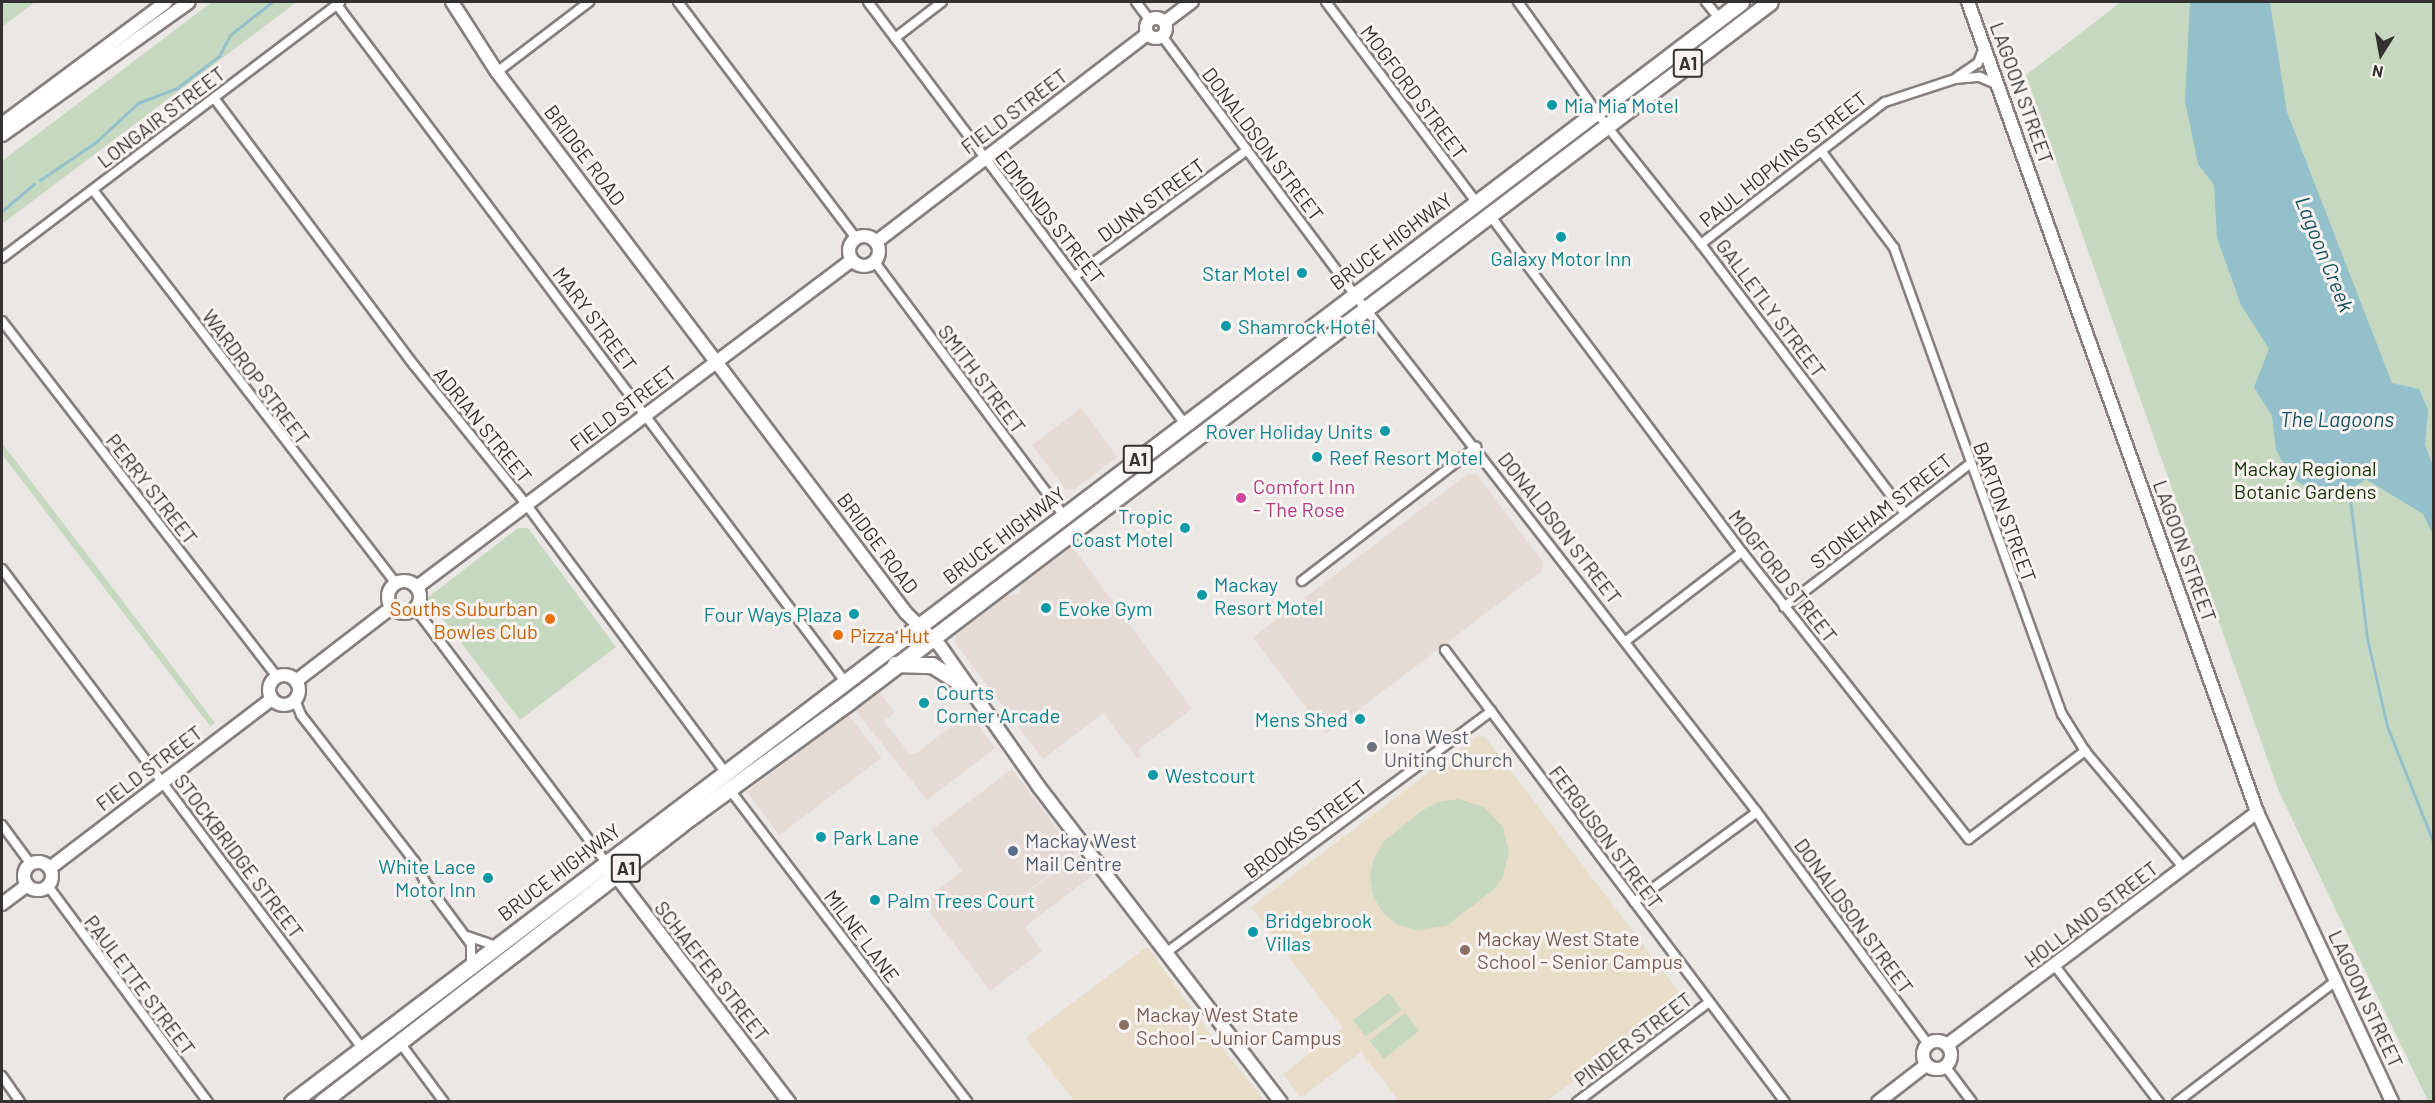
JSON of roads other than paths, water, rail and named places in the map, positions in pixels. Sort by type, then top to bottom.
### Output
[{"type":"highway","name":"BRUCE HIGHWAY","points":[[292,1101],[606,862],[846,684],[919,626],[1741,2]]},
{"type":"highway","name":"BRUCE HIGHWAY","points":[[322,1101],[401,1044],[615,877],[1770,2]]},
{"type":"highway","points":[[895,664],[932,665],[968,688]]},
{"type":"street","points":[[2,124],[166,2]]},
{"type":"street","points":[[2,135],[189,2]]},
{"type":"street","name":"BRIDGE ROAD","points":[[452,2],[497,72],[919,626],[931,637],[1281,1101]]},
{"type":"street","points":[[497,72],[589,2]]},
{"type":"street","points":[[678,2],[856,238]]},
{"type":"street","name":"EDMONDS STREET","points":[[868,2],[1185,424]]},
{"type":"street","points":[[895,38],[942,2]]},
{"type":"street","points":[[1136,2],[1149,19]]},
{"type":"street","points":[[1165,22],[1158,17],[1149,19],[1145,26],[1147,34],[1156,38],[1162,36],[1165,22],[1192,2]]},
{"type":"street","name":"MOGFORD STREET","points":[[1326,2],[1476,202]]},
{"type":"street","name":"GALLETLY STREET","points":[[1518,2],[1598,110],[1606,125],[1701,244],[1905,514]]},
{"type":"street","points":[[1706,2],[1719,18]]},
{"type":"street","name":"LAGOON STREET","points":[[1968,2],[2257,812],[2392,1101]]},
{"type":"street","name":"LONGAIR STREET","points":[[2,258],[339,3]]},
{"type":"street","name":"MARY STREET","points":[[339,3],[846,684]]},
{"type":"street","name":"FIELD STREET","points":[[876,242],[1147,34]]},
{"type":"street","name":"DONALDSON STREET","points":[[1162,36],[1357,293],[1365,308],[1476,447],[1756,812],[1928,1044]]},
{"type":"street","name":"PAUL HOPKINS STREET","points":[[1701,244],[1885,102],[1954,79],[1974,67],[1984,47]]},
{"type":"street","name":"PAUL HOPKINS STREET","points":[[1954,79],[1980,77],[1999,86]]},
{"type":"street","name":"ADRIAN STREET","points":[[214,98],[414,365],[526,504],[726,773]]},
{"type":"street","name":"DUNN STREET","points":[[1075,276],[1247,150]]},
{"type":"street","name":"BARTON STREET","points":[[1822,152],[1894,248],[2061,714],[2085,751],[2184,868]]},
{"type":"street","name":"WARDROP STREET","points":[[93,190],[396,583]]},
{"type":"street","name":"MOGFORD STREET","points":[[1489,214],[1742,552],[1969,839],[2085,751]]},
{"type":"street","points":[[867,236],[876,242],[879,253],[874,261],[861,266],[852,260],[849,247],[856,238],[867,236]]},
{"type":"street","name":"FIELD STREET","points":[[417,587],[852,260]]},
{"type":"street","name":"SMITH STREET","points":[[874,261],[1064,516]]},
{"type":"street","name":"PERRY STREET","points":[[2,321],[276,676]]},
{"type":"street","points":[[1302,581],[1476,447]]},
{"type":"street","name":"STONEHAM STREET","points":[[1784,606],[1970,464]]},
{"type":"street","points":[[1626,641],[1742,552]]},
{"type":"street","name":"STOCKBRIDGE STREET","points":[[2,569],[362,1048]]},
{"type":"street","points":[[407,581],[417,587],[420,599],[415,608],[401,612],[392,607],[388,593],[396,583],[407,581]]},
{"type":"street","points":[[296,681],[392,607]]},
{"type":"street","points":[[415,608],[606,862]]},
{"type":"street","name":"FERGUSON STREET","points":[[1445,650],[1785,1101]]},
{"type":"street","points":[[287,675],[296,681],[299,692],[295,700],[281,704],[272,699],[269,686],[276,676],[287,675]]},
{"type":"street","name":"FIELD STREET","points":[[50,868],[272,699]]},
{"type":"street","points":[[295,700],[301,715],[415,862],[464,935],[473,950],[471,965]]},
{"type":"street","name":"BROOKS STREET","points":[[1167,952],[1491,711]]},
{"type":"street","name":"MILNE LANE","points":[[730,790],[968,1101]]},
{"type":"street","points":[[1634,902],[1756,812]]},
{"type":"street","name":"HOLLAND STREET","points":[[1947,1045],[2257,812]]},
{"type":"street","points":[[2,825],[30,864]]},
{"type":"street","points":[[41,862],[50,868],[52,878],[48,886],[35,890],[27,885],[24,873],[30,864],[41,862]]},
{"type":"street","name":"SCHAEFER STREET","points":[[606,862],[615,877],[789,1101]]},
{"type":"street","points":[[2,904],[27,885]]},
{"type":"street","name":"PAULETTE STREET","points":[[48,886],[208,1101]]},
{"type":"street","points":[[464,935],[496,946]]},
{"type":"street","points":[[2055,966],[2159,1101]]},
{"type":"street","points":[[2177,1101],[2336,981]]},
{"type":"street","name":"PINDER STREET","points":[[1576,1101],[1709,1002]]},
{"type":"street","points":[[1937,1041],[1947,1045],[1951,1058],[1945,1066],[1935,1069],[1926,1065],[1923,1053],[1928,1044],[1937,1041]]},
{"type":"street","points":[[401,1044],[444,1101]]},
{"type":"street","points":[[1878,1101],[1926,1065]]},
{"type":"street","points":[[1945,1066],[1972,1101]]},
{"type":"street","points":[[2,1076],[20,1101]]},
{"type":"water","name":"The Lagoons","points":[[2190,2],[2270,2],[2287,112],[2392,383],[2419,389],[2428,410],[2425,445],[2433,466],[2433,535],[2423,514],[2366,479],[2349,491],[2314,492],[2291,477],[2276,450],[2272,416],[2254,387],[2269,349],[2241,305],[2217,238],[2214,185],[2198,164],[2185,101]]},
{"type":"waterway","points":[[40,180],[96,142],[138,103],[177,88],[219,56],[230,35],[272,2]]},
{"type":"waterway","points":[[2,211],[34,184]]},
{"type":"waterway","points":[[2349,491],[2367,638],[2387,726],[2434,844]]},
{"type":"place","name":"Mia Mia Motel","points":[[1552,105]]},
{"type":"place","name":"Galaxy Motor Inn","points":[[1561,237]]},
{"type":"place","name":"Star Motel","points":[[1302,273]]},
{"type":"place","name":"Shamrock Hotel","points":[[1226,326]]},
{"type":"place","name":"Rover Holiday Units","points":[[1385,431]]},
{"type":"place","name":"Reef Resort Motel","points":[[1317,457]]},
{"type":"place","name":"Comfort Inn - The Rose","points":[[1241,498]]},
{"type":"place","name":"Tropic Coast Motel","points":[[1185,528]]},
{"type":"place","name":"Mackay Resort Motel","points":[[1202,595]]},
{"type":"place","name":"Evoke Gym","points":[[1046,608]]},
{"type":"place","name":"Four Ways Plaza","points":[[854,614]]},
{"type":"place","name":"Souths Suburban Bowles Club","points":[[550,619]]},
{"type":"place","name":"Pizza Hut","points":[[838,635]]},
{"type":"place","name":"Courts Corner Arcade","points":[[924,703]]},
{"type":"place","name":"Mens Shed","points":[[1360,719]]},
{"type":"place","name":"Iona West Uniting Church","points":[[1372,747]]},
{"type":"place","name":"Westcourt","points":[[1153,775]]},
{"type":"place","name":"Park Lane","points":[[821,837]]},
{"type":"place","name":"Mackay West Mail Centre","points":[[1013,851]]},
{"type":"place","name":"White Lace Motor Inn","points":[[488,878]]},
{"type":"place","name":"Palm Trees Court","points":[[875,900]]},
{"type":"place","name":"Bridgebrook Villas","points":[[1253,932]]},
{"type":"place","name":"Mackay West State School - Senior Campus","points":[[1465,950]]},
{"type":"place","name":"Mackay West State School - Junior Campus","points":[[1124,1025]]},
{"type":"water label","name":"Lagoon Creek","points":[[2325,254]]},
{"type":"park label","name":"Mackay Regional Botanic Gardens","points":[[2305,480]]}]
